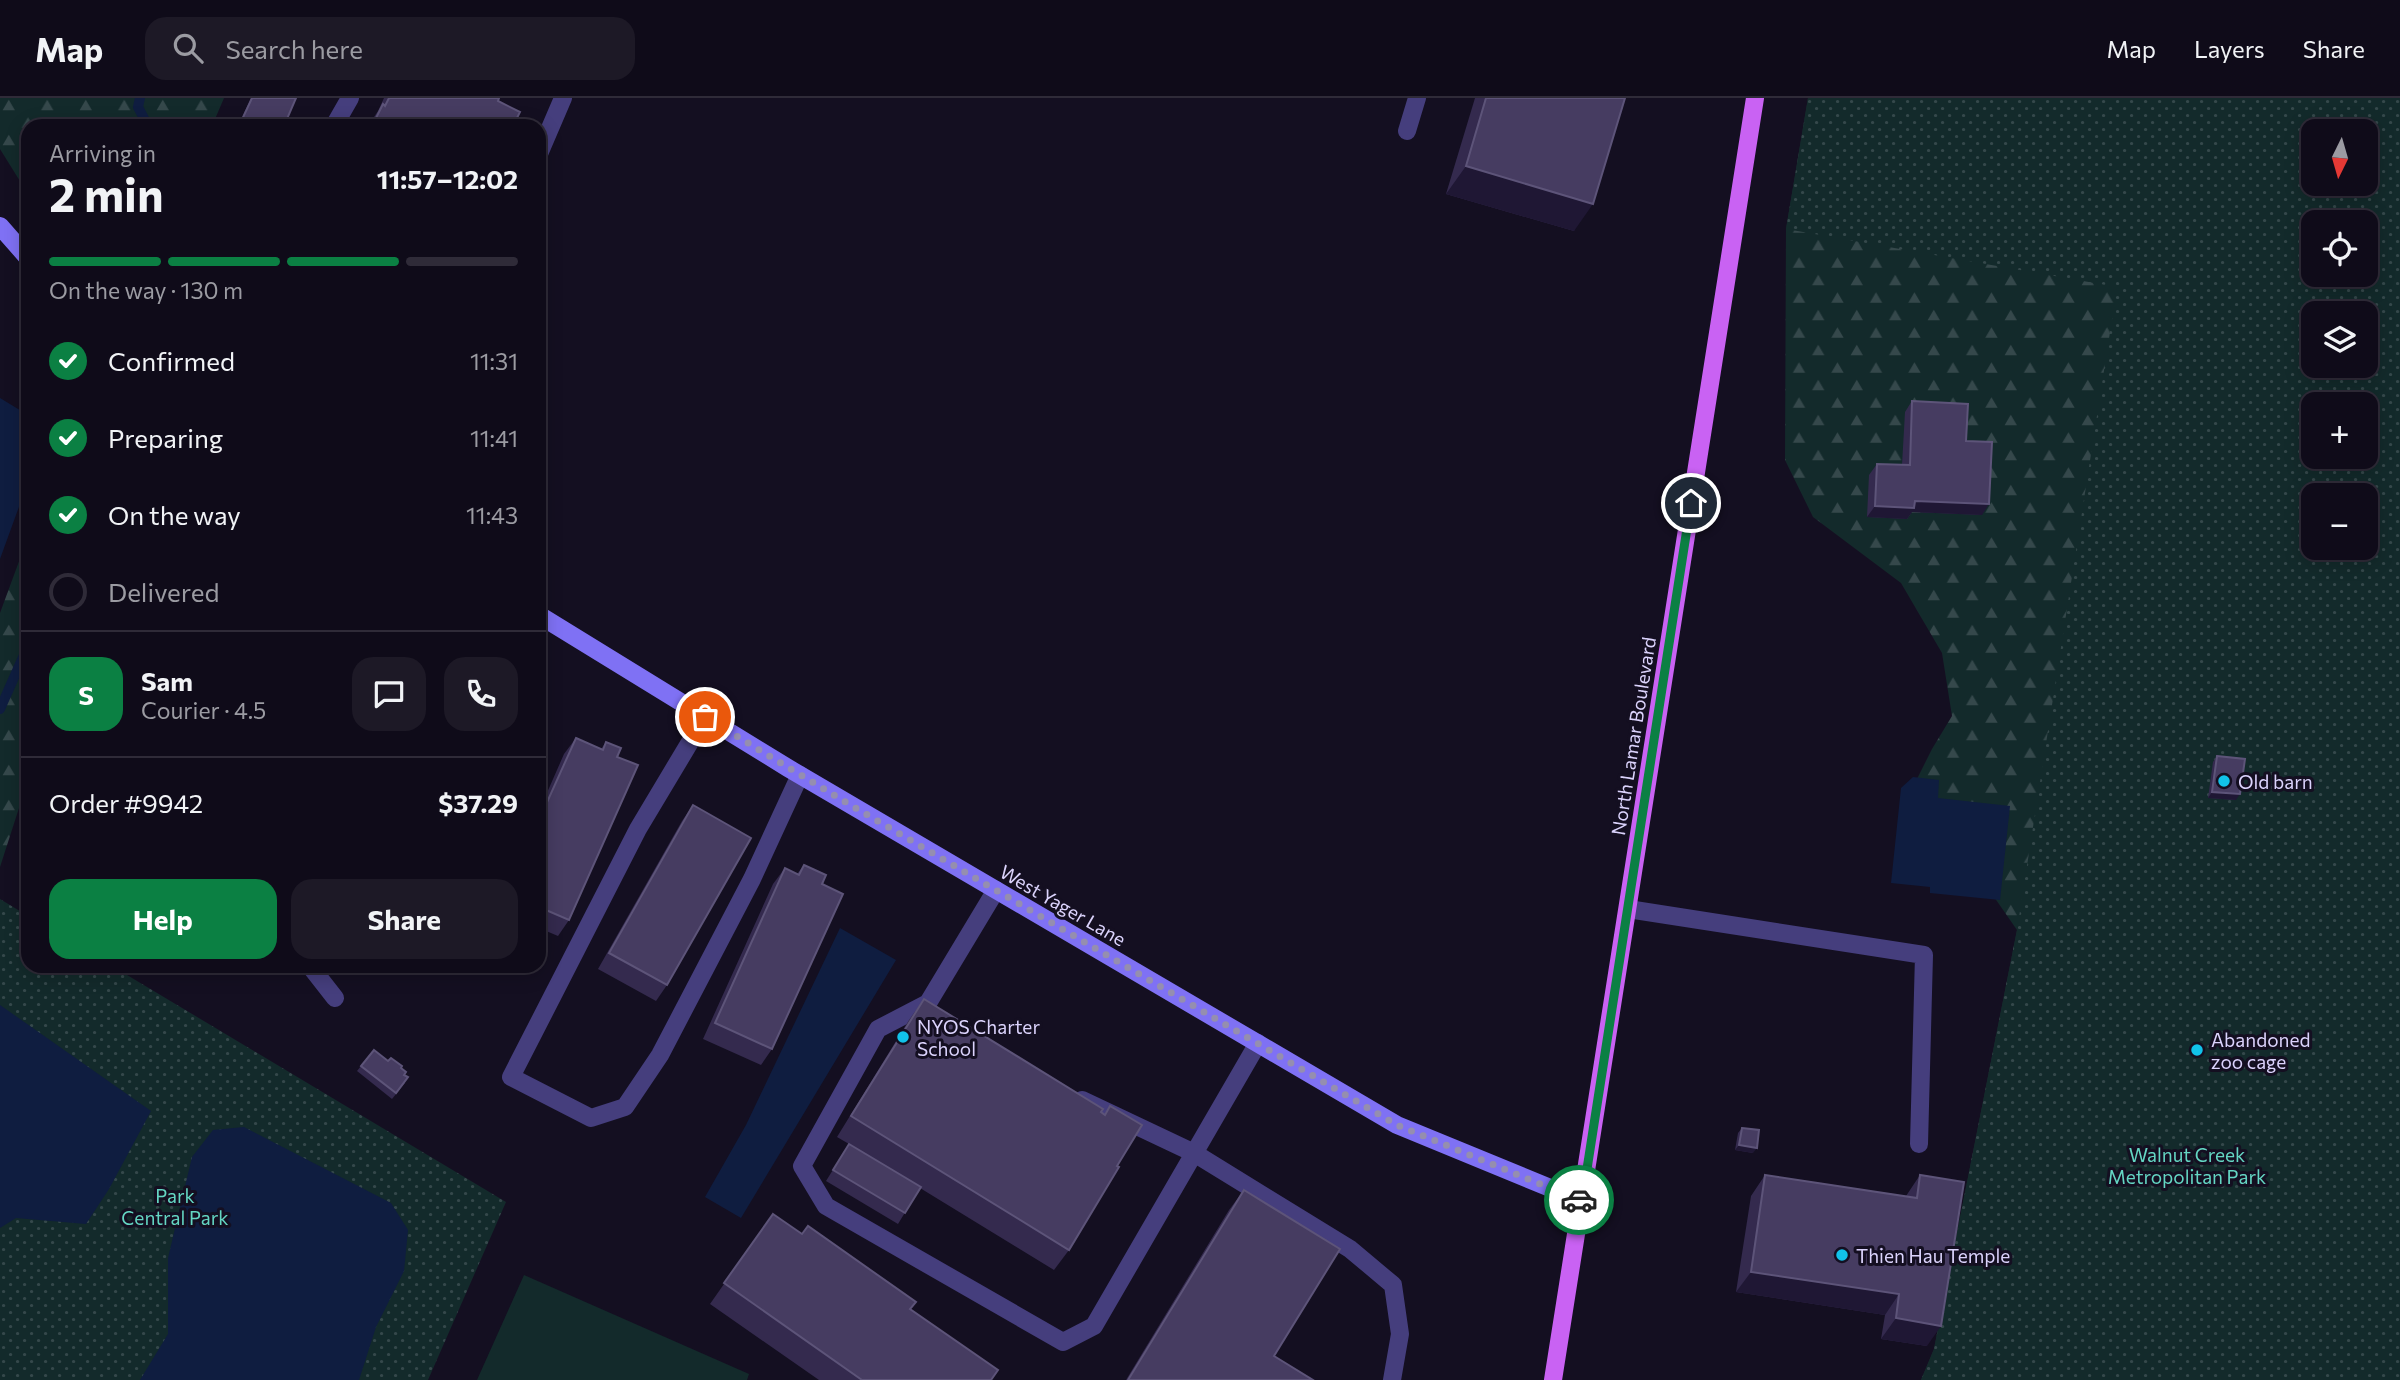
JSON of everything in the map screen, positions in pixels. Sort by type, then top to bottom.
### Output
[{"type":"main road","name":"North Lamar Boulevard","points":[[1553,1380],[1755,98]]},
{"type":"main road","points":[[0,226],[21,250]]},
{"type":"main road","name":"West Yager Lane","points":[[546,619],[800,775],[1397,1125],[1582,1201]]},
{"type":"lane","points":[[338,119],[350,98]]},
{"type":"lane","points":[[546,137],[563,98]]},
{"type":"lane","points":[[1407,131],[1417,98]]},
{"type":"lane","points":[[705,717],[638,829],[511,1077],[591,1118],[625,1107],[660,1055],[752,879],[800,775]]},
{"type":"lane","points":[[996,890],[934,1007],[878,1029],[802,1166],[826,1206],[1063,1342],[1094,1326],[1258,1043]]},
{"type":"lane","points":[[1628,909],[1924,955],[1919,1144]]},
{"type":"lane","points":[[315,973],[335,998]]},
{"type":"lane","points":[[1064,1092],[1194,1153],[1350,1249],[1393,1285],[1400,1334],[1392,1380]]},
{"type":"green space","points":[[0,98],[224,98],[215,119],[21,119],[21,183],[0,149]]},
{"type":"green space","name":"Walnut Creek Metropolitan Park","points":[[1808,98],[2400,98],[2400,1380],[1921,1380],[1934,1349],[2017,930],[1915,783],[1952,716],[1942,653],[1901,583],[1813,517],[1785,460],[1786,229]]},
{"type":"green space","name":"Walnut Creek Metropolitan Park","points":[[1808,98],[2400,98],[2400,1380],[1921,1380],[1934,1349],[2017,930],[2117,287],[1786,229]]},
{"type":"green space","points":[[21,556],[21,802],[0,867],[0,613]]},
{"type":"green space","name":"Park Central Park","points":[[0,899],[21,912],[21,973],[124,973],[506,1202],[428,1380],[0,1380]]},
{"type":"green space","points":[[524,1275],[749,1374],[747,1380],[477,1380]]},
{"type":"water","points":[[0,398],[21,411],[21,501],[0,559]]},
{"type":"water","points":[[1913,777],[1939,780],[1938,798],[2010,806],[2000,900],[1930,893],[1930,887],[1891,883],[1901,788]]},
{"type":"water","points":[[840,928],[896,960],[741,1218],[705,1197],[746,1125]]},
{"type":"water","points":[[0,1005],[151,1111],[109,1189],[86,1224],[16,1218],[0,1228]]},
{"type":"water","points":[[244,1127],[391,1203],[408,1230],[404,1271],[376,1327],[359,1380],[140,1380],[168,1334],[168,1258],[192,1157],[213,1130]]},
{"type":"building","points":[[252,98],[296,98],[287,119],[242,119]]},
{"type":"building","points":[[389,98],[499,98],[498,101],[520,112],[516,119],[376,119],[383,104],[385,106]]},
{"type":"building","points":[[1486,98],[1625,98],[1593,204],[1466,166]]},
{"type":"building","points":[[1912,401],[1968,404],[1966,441],[1992,442],[1989,504],[1915,501],[1914,508],[1875,506],[1877,464],[1910,465]]},
{"type":"building","points":[[576,738],[603,750],[606,742],[621,748],[617,757],[638,765],[569,920],[546,910],[546,804]]},
{"type":"building","name":"Old barn","points":[[2217,756],[2245,759],[2240,794],[2212,792]]},
{"type":"building","points":[[693,805],[751,838],[667,985],[609,953]]},
{"type":"building","points":[[804,865],[826,875],[822,884],[843,894],[772,1049],[715,1023],[785,868],[799,875]]},
{"type":"building","points":[[924,999],[1103,1109],[1101,1112],[1105,1115],[1110,1106],[1142,1125],[1069,1250],[851,1116]]},
{"type":"building","points":[[374,1050],[388,1061],[391,1058],[406,1072],[404,1075],[408,1077],[396,1093],[361,1066]]},
{"type":"building","points":[[1742,1128],[1759,1130],[1757,1148],[1739,1145]]},
{"type":"building","points":[[849,1144],[921,1187],[905,1213],[833,1170]]},
{"type":"building","name":"Thien Hau Temple","points":[[1765,1175],[1917,1198],[1920,1175],[1964,1182],[1941,1326],[1896,1318],[1899,1294],[1751,1272]]},
{"type":"building","points":[[1244,1190],[1340,1249],[1274,1356],[1313,1380],[1128,1380]]},
{"type":"building","points":[[773,1214],[802,1234],[808,1226],[916,1302],[910,1309],[998,1370],[991,1380],[862,1380],[724,1283]]},
{"type":"waterway","points":[[140,98],[138,107],[144,119]]},
{"type":"waterway","points":[[0,709],[21,662]]},
{"type":"way so far","points":[[705,717],[1397,1125],[1579,1200]]},
{"type":"place","name":"Old barn","points":[[2224,781]]},
{"type":"place","name":"NYOS Charter School","points":[[903,1037]]},
{"type":"place","name":"Abandoned zoo cage","points":[[2197,1050]]},
{"type":"place","name":"Thien Hau Temple","points":[[1842,1255]]},
{"type":"route","points":[[1579,1200],[1582,1201],[1691,503]]}]
